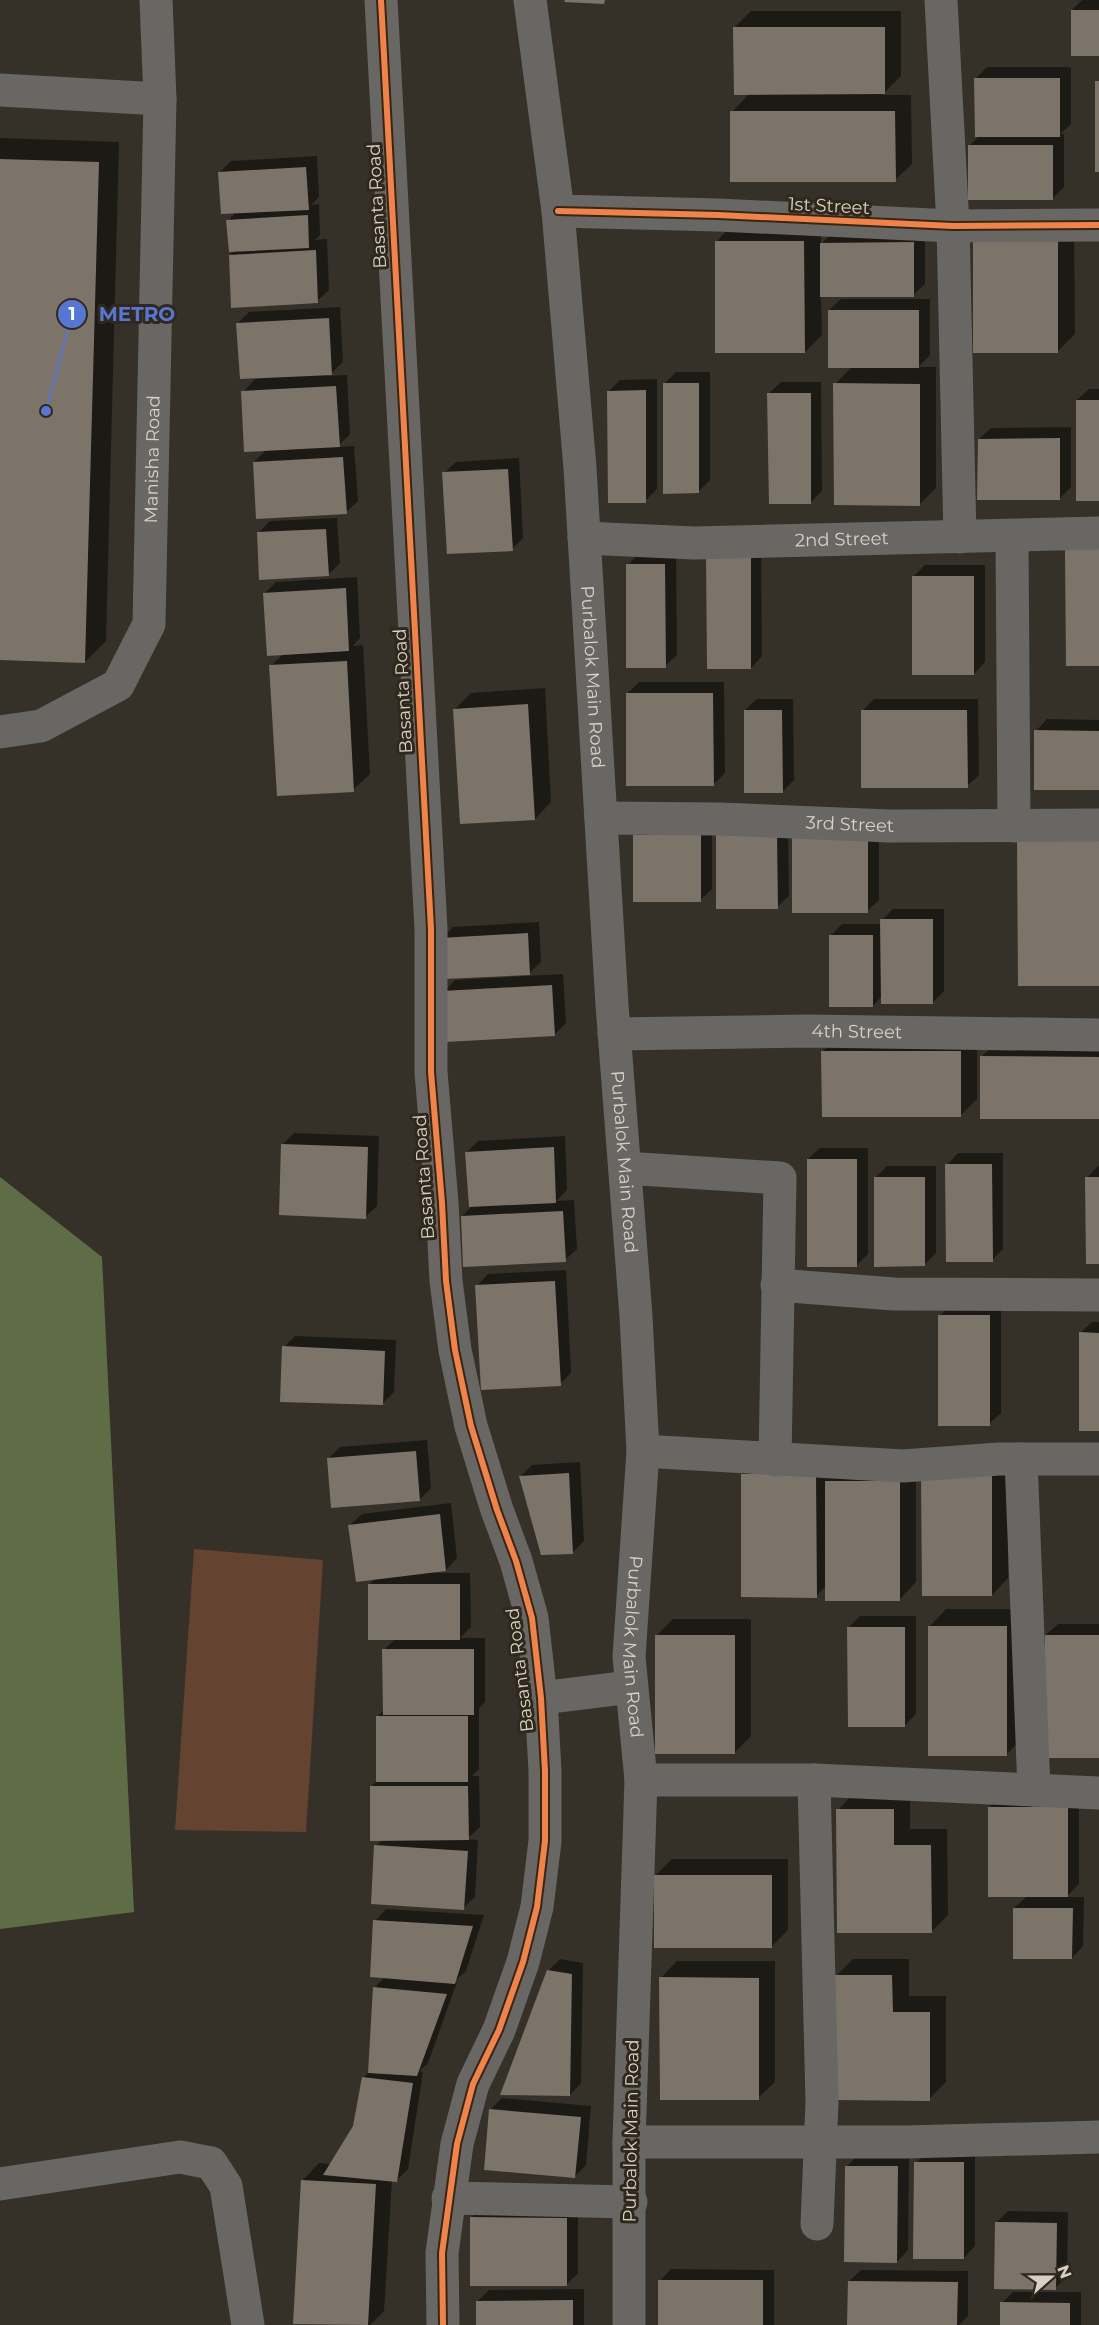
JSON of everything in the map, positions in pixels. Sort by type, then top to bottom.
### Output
[{"type":"street","name":"Manisha Road","points":[[0,732],[41,726],[118,685],[149,624],[160,99],[156,0]]},
{"type":"street","name":"Basanta Road","points":[[381,0],[431,929],[431,1072],[446,1281],[455,1350],[471,1426],[497,1510],[516,1561],[532,1618],[541,1698],[545,1841],[537,1906],[522,1962],[499,2030],[473,2084],[457,2144],[442,2253],[443,2325]]},
{"type":"street","name":"Purbalok Main Road","points":[[530,0],[558,211],[584,538],[600,818],[636,1316],[643,1451],[628,1657],[641,1780],[629,2142],[631,2202],[629,2325]]},
{"type":"street","points":[[941,0],[953,226],[960,537]]},
{"type":"street","points":[[0,90],[160,99]]},
{"type":"street","name":"1st Street","points":[[558,211],[953,226],[1099,225]]},
{"type":"street","name":"2nd Street","points":[[584,538],[694,543],[1099,533]]},
{"type":"street","points":[[1012,536],[1014,826]]},
{"type":"street","name":"3rd Street","points":[[600,818],[720,819],[889,826],[1099,825]]},
{"type":"street","name":"4th Street","points":[[614,1034],[807,1031],[1099,1035]]},
{"type":"street","points":[[625,1168],[780,1178],[775,1460]]},
{"type":"street","points":[[777,1285],[894,1294],[1099,1295]]},
{"type":"street","points":[[643,1451],[903,1466],[1021,1459],[1099,1459]]},
{"type":"street","points":[[1021,1459],[1034,1790]]},
{"type":"street","points":[[541,1698],[631,1688]]},
{"type":"street","points":[[641,1780],[814,1780],[1099,1793]]},
{"type":"street","points":[[814,1780],[822,2102],[817,2224]]},
{"type":"street","points":[[629,2142],[1099,2138]]},
{"type":"street","points":[[0,2184],[180,2157],[212,2163],[226,2186],[248,2325]]},
{"type":"street","points":[[448,2198],[631,2202]]},
{"type":"shaded area","points":[[0,1177],[102,1257],[134,1912],[0,1929]]},
{"type":"shaded area","points":[[194,1549],[323,1560],[306,1832],[175,1830]]},
{"type":"building","points":[[565,0],[605,0],[604,4],[564,2]]},
{"type":"building","points":[[1071,10],[1099,10],[1099,56],[1071,56]]},
{"type":"building","points":[[733,27],[885,27],[885,94],[734,95]]},
{"type":"building","points":[[974,78],[1060,78],[1060,137],[975,137]]},
{"type":"building","points":[[1095,81],[1099,81],[1099,172],[1095,172]]},
{"type":"building","points":[[730,111],[895,111],[896,182],[730,182]]},
{"type":"building","points":[[968,145],[1053,145],[1053,200],[968,200]]},
{"type":"building","points":[[0,159],[99,162],[85,663],[0,660]]},
{"type":"building","points":[[306,167],[309,210],[221,214],[218,172]]},
{"type":"building","points":[[308,215],[309,248],[229,252],[226,220]]},
{"type":"building","points":[[973,240],[1058,240],[1058,353],[973,353]]},
{"type":"building","points":[[715,241],[804,241],[805,353],[715,353]]},
{"type":"building","points":[[914,242],[914,297],[820,297],[820,243]]},
{"type":"building","points":[[316,250],[318,303],[231,308],[229,255]]},
{"type":"building","points":[[828,310],[919,310],[919,368],[828,368]]},
{"type":"building","points":[[329,318],[332,375],[240,379],[236,323]]},
{"type":"building","points":[[663,383],[699,383],[699,493],[663,494]]},
{"type":"building","points":[[833,383],[920,384],[920,506],[834,505]]},
{"type":"building","points":[[336,386],[340,447],[244,452],[241,391]]},
{"type":"building","points":[[646,390],[646,503],[608,503],[607,391]]},
{"type":"building","points":[[767,393],[811,393],[811,504],[769,504]]},
{"type":"building","points":[[1076,400],[1099,400],[1099,501],[1076,501]]},
{"type":"building","points":[[1060,438],[1060,500],[977,500],[978,439]]},
{"type":"building","points":[[343,457],[347,514],[256,519],[253,462]]},
{"type":"building","points":[[508,469],[513,551],[447,554],[442,472]]},
{"type":"building","points":[[326,529],[329,576],[259,580],[257,532]]},
{"type":"building","points":[[1065,549],[1099,549],[1099,666],[1066,666]]},
{"type":"building","points":[[706,555],[751,555],[751,669],[707,669]]},
{"type":"building","points":[[626,564],[665,564],[666,668],[626,668]]},
{"type":"building","points":[[912,576],[974,576],[974,675],[912,675]]},
{"type":"building","points":[[346,588],[349,651],[267,656],[263,593]]},
{"type":"building","points":[[347,661],[354,792],[277,796],[269,665]]},
{"type":"building","points":[[626,693],[713,693],[714,786],[626,786]]},
{"type":"building","points":[[528,704],[535,820],[460,824],[453,709]]},
{"type":"building","points":[[744,710],[782,710],[783,793],[744,793]]},
{"type":"building","points":[[861,710],[967,710],[968,788],[861,788]]},
{"type":"building","points":[[1034,730],[1099,731],[1099,790],[1034,790]]},
{"type":"building","points":[[716,831],[777,832],[778,909],[716,909]]},
{"type":"building","points":[[633,835],[701,835],[701,902],[633,902]]},
{"type":"building","points":[[868,836],[868,913],[792,913],[792,837]]},
{"type":"building","points":[[1099,837],[1099,986],[1018,986],[1017,838]]},
{"type":"building","points":[[880,919],[933,919],[933,1004],[881,1004]]},
{"type":"building","points":[[528,933],[530,975],[443,979],[440,938]]},
{"type":"building","points":[[829,935],[873,935],[873,1007],[829,1007]]},
{"type":"building","points":[[552,985],[555,1036],[445,1042],[442,991]]},
{"type":"building","points":[[821,1051],[961,1051],[961,1117],[822,1117]]},
{"type":"building","points":[[980,1056],[1099,1057],[1099,1119],[980,1119]]},
{"type":"building","points":[[281,1144],[368,1147],[366,1219],[279,1215]]},
{"type":"building","points":[[554,1147],[556,1203],[469,1207],[465,1152]]},
{"type":"building","points":[[807,1159],[857,1159],[857,1267],[807,1267]]},
{"type":"building","points":[[945,1164],[992,1164],[993,1262],[946,1262]]},
{"type":"building","points":[[874,1177],[925,1177],[925,1266],[874,1267]]},
{"type":"building","points":[[1085,1177],[1099,1177],[1099,1264],[1086,1264]]},
{"type":"building","points":[[563,1211],[566,1262],[463,1267],[461,1216]]},
{"type":"building","points":[[555,1281],[561,1386],[481,1390],[475,1285]]},
{"type":"building","points":[[938,1315],[990,1315],[990,1426],[938,1426]]},
{"type":"building","points":[[1079,1332],[1099,1333],[1099,1431],[1079,1431]]},
{"type":"building","points":[[282,1346],[385,1351],[383,1405],[280,1402]]},
{"type":"building","points":[[416,1451],[420,1501],[331,1508],[327,1458]]},
{"type":"building","points":[[569,1473],[573,1554],[541,1555],[519,1476]]},
{"type":"building","points":[[921,1473],[992,1473],[992,1596],[922,1596]]},
{"type":"building","points":[[741,1474],[816,1474],[817,1598],[741,1597]]},
{"type":"building","points":[[825,1481],[900,1481],[900,1601],[825,1601]]},
{"type":"building","points":[[440,1514],[446,1571],[356,1582],[348,1525]]},
{"type":"building","points":[[368,1584],[460,1584],[460,1640],[368,1640]]},
{"type":"building","points":[[928,1626],[1007,1626],[1007,1756],[928,1756]]},
{"type":"building","points":[[847,1627],[905,1627],[905,1727],[848,1727]]},
{"type":"building","points":[[655,1635],[735,1635],[735,1754],[655,1754]]},
{"type":"building","points":[[1045,1635],[1099,1635],[1099,1758],[1045,1758]]},
{"type":"building","points":[[382,1649],[474,1649],[474,1715],[383,1715]]},
{"type":"building","points":[[376,1716],[468,1716],[468,1782],[376,1782]]},
{"type":"building","points":[[370,1786],[468,1786],[469,1840],[370,1841]]},
{"type":"building","points":[[988,1807],[1068,1807],[1068,1897],[988,1897]]},
{"type":"building","points":[[836,1809],[894,1809],[894,1845],[931,1845],[932,1933],[837,1933]]},
{"type":"building","points":[[374,1845],[468,1851],[464,1910],[371,1904]]},
{"type":"building","points":[[654,1875],[772,1875],[772,1948],[654,1948]]},
{"type":"building","points":[[1013,1908],[1073,1908],[1072,1959],[1013,1959]]},
{"type":"building","points":[[373,1920],[473,1926],[455,1984],[370,1977]]},
{"type":"building","points":[[547,1970],[572,1974],[570,2096],[500,2095]]},
{"type":"building","points":[[835,1975],[892,1975],[893,2012],[930,2012],[930,2101],[836,2100]]},
{"type":"building","points":[[659,1977],[759,1978],[759,2100],[660,2100]]},
{"type":"building","points":[[373,1987],[447,1994],[417,2076],[368,2073]]},
{"type":"building","points":[[362,2077],[413,2083],[397,2182],[323,2175],[353,2126]]},
{"type":"building","points":[[489,2109],[581,2117],[575,2178],[484,2170]]},
{"type":"building","points":[[914,2162],[964,2162],[964,2259],[913,2259]]},
{"type":"building","points":[[845,2166],[898,2166],[897,2263],[844,2262]]},
{"type":"building","points":[[301,2180],[376,2184],[368,2325],[293,2324]]},
{"type":"building","points":[[470,2217],[567,2218],[567,2286],[470,2286]]},
{"type":"building","points":[[995,2222],[1057,2223],[1056,2290],[994,2289]]},
{"type":"building","points":[[658,2280],[763,2280],[763,2325],[658,2325]]},
{"type":"building","points":[[848,2281],[958,2282],[957,2325],[847,2325]]},
{"type":"building","points":[[573,2300],[573,2325],[476,2325],[476,2301]]},
{"type":"building","points":[[1000,2302],[1070,2303],[1070,2325],[1000,2325]]},
{"type":"cycle path","points":[[381,0],[431,929],[431,1072],[446,1281],[455,1350],[471,1426],[497,1510],[516,1561],[532,1618],[541,1698],[545,1771],[545,1841],[537,1907],[523,1962],[499,2030],[473,2084],[457,2144],[442,2253],[443,2325]]},
{"type":"cycle path","points":[[558,211],[718,215],[953,226],[1099,225]]},
{"type":"place","name":"METRO","points":[[46,411]]}]
